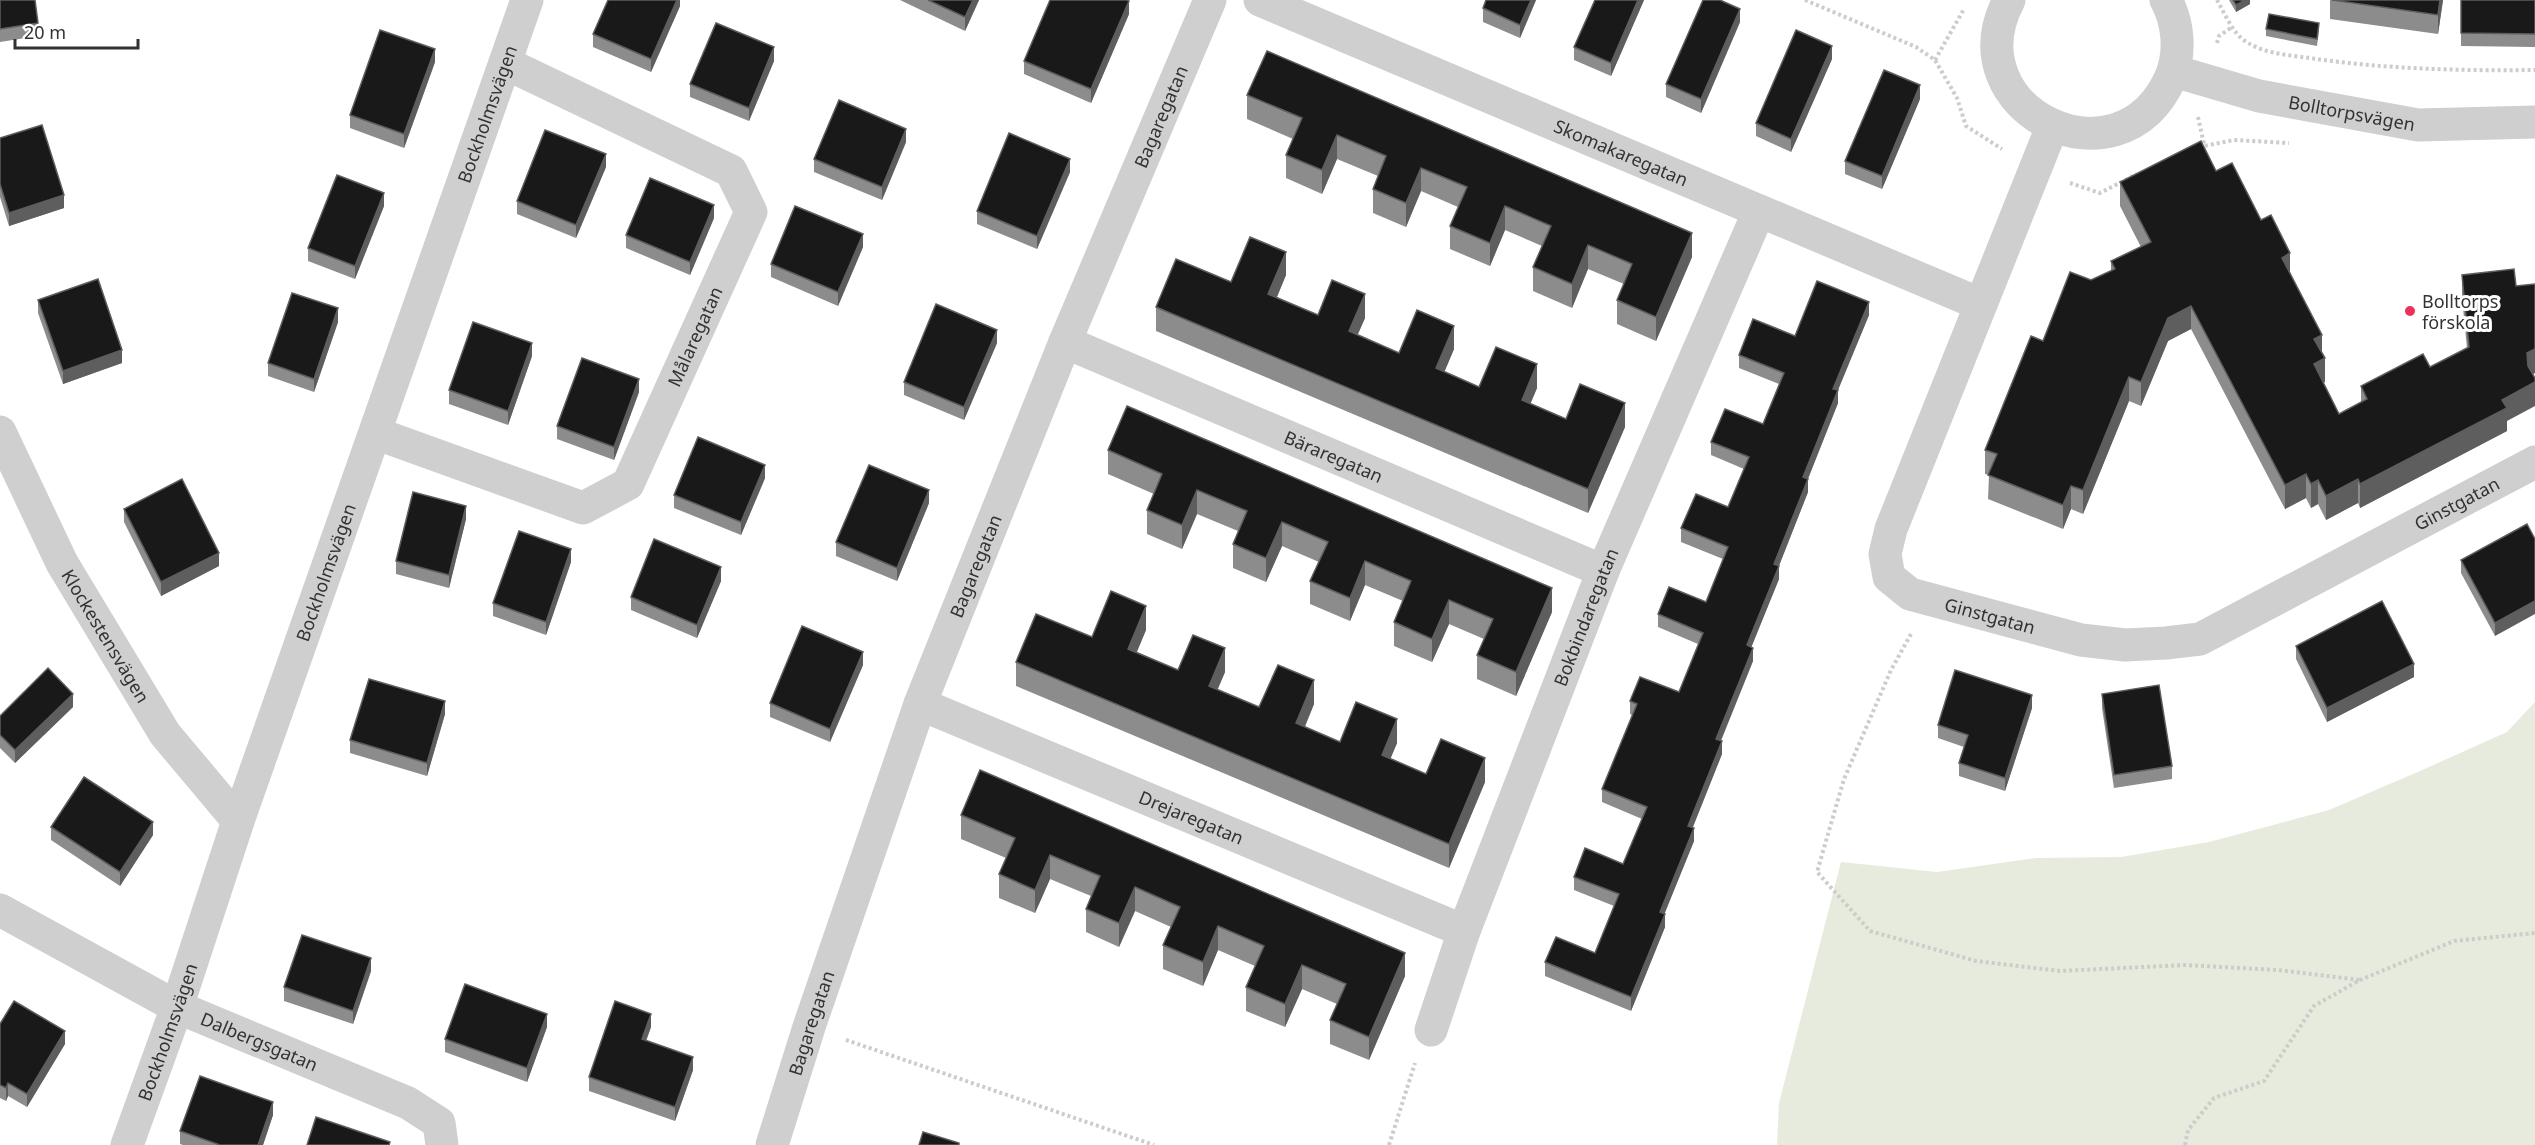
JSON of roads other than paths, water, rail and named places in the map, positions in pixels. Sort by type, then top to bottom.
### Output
[{"type":"street","name":"Bockholmsvägen","points":[[127,1145],[177,1007],[238,820],[527,0]]},
{"type":"street","name":"Bagaregatan","points":[[772,1145],[809,1027],[920,704],[1065,342],[1209,0]]},
{"type":"street","name":"Skomakaregatan","points":[[1260,0],[1980,304]]},
{"type":"street","points":[[1998,3],[1997,44],[2004,78],[2023,108],[2052,127],[2089,134],[2107,132],[2125,126],[2141,116],[2155,104],[2174,71],[2177,37],[2174,19],[2166,0]]},
{"type":"street","name":"Målaregatan","points":[[375,433],[583,508],[628,484],[751,213],[732,171],[506,63]]},
{"type":"street","name":"Bolltorpsvägen","points":[[2174,71],[2259,96],[2418,125],[2535,123]]},
{"type":"street","name":"Ginstgatan","points":[[2052,127],[1891,529],[1885,554],[1889,577],[1910,594],[2082,640],[2125,645],[2200,639],[2535,462]]},
{"type":"street","name":"Bokbindaregatan","points":[[1431,1030],[1464,931],[1603,571],[1758,211]]},
{"type":"street","name":"Bäraregatan","points":[[1065,342],[1603,571]]},
{"type":"street","name":"Klockestensvägen","points":[[0,432],[62,563],[165,734],[238,820]]},
{"type":"street","name":"Drejaregatan","points":[[920,704],[1464,931]]},
{"type":"street","name":"Dalbergsgatan","points":[[0,910],[177,1007],[408,1103],[439,1123],[442,1145]]},
{"type":"place","name":"Bolltorps förskola","points":[[2410,311]]}]
